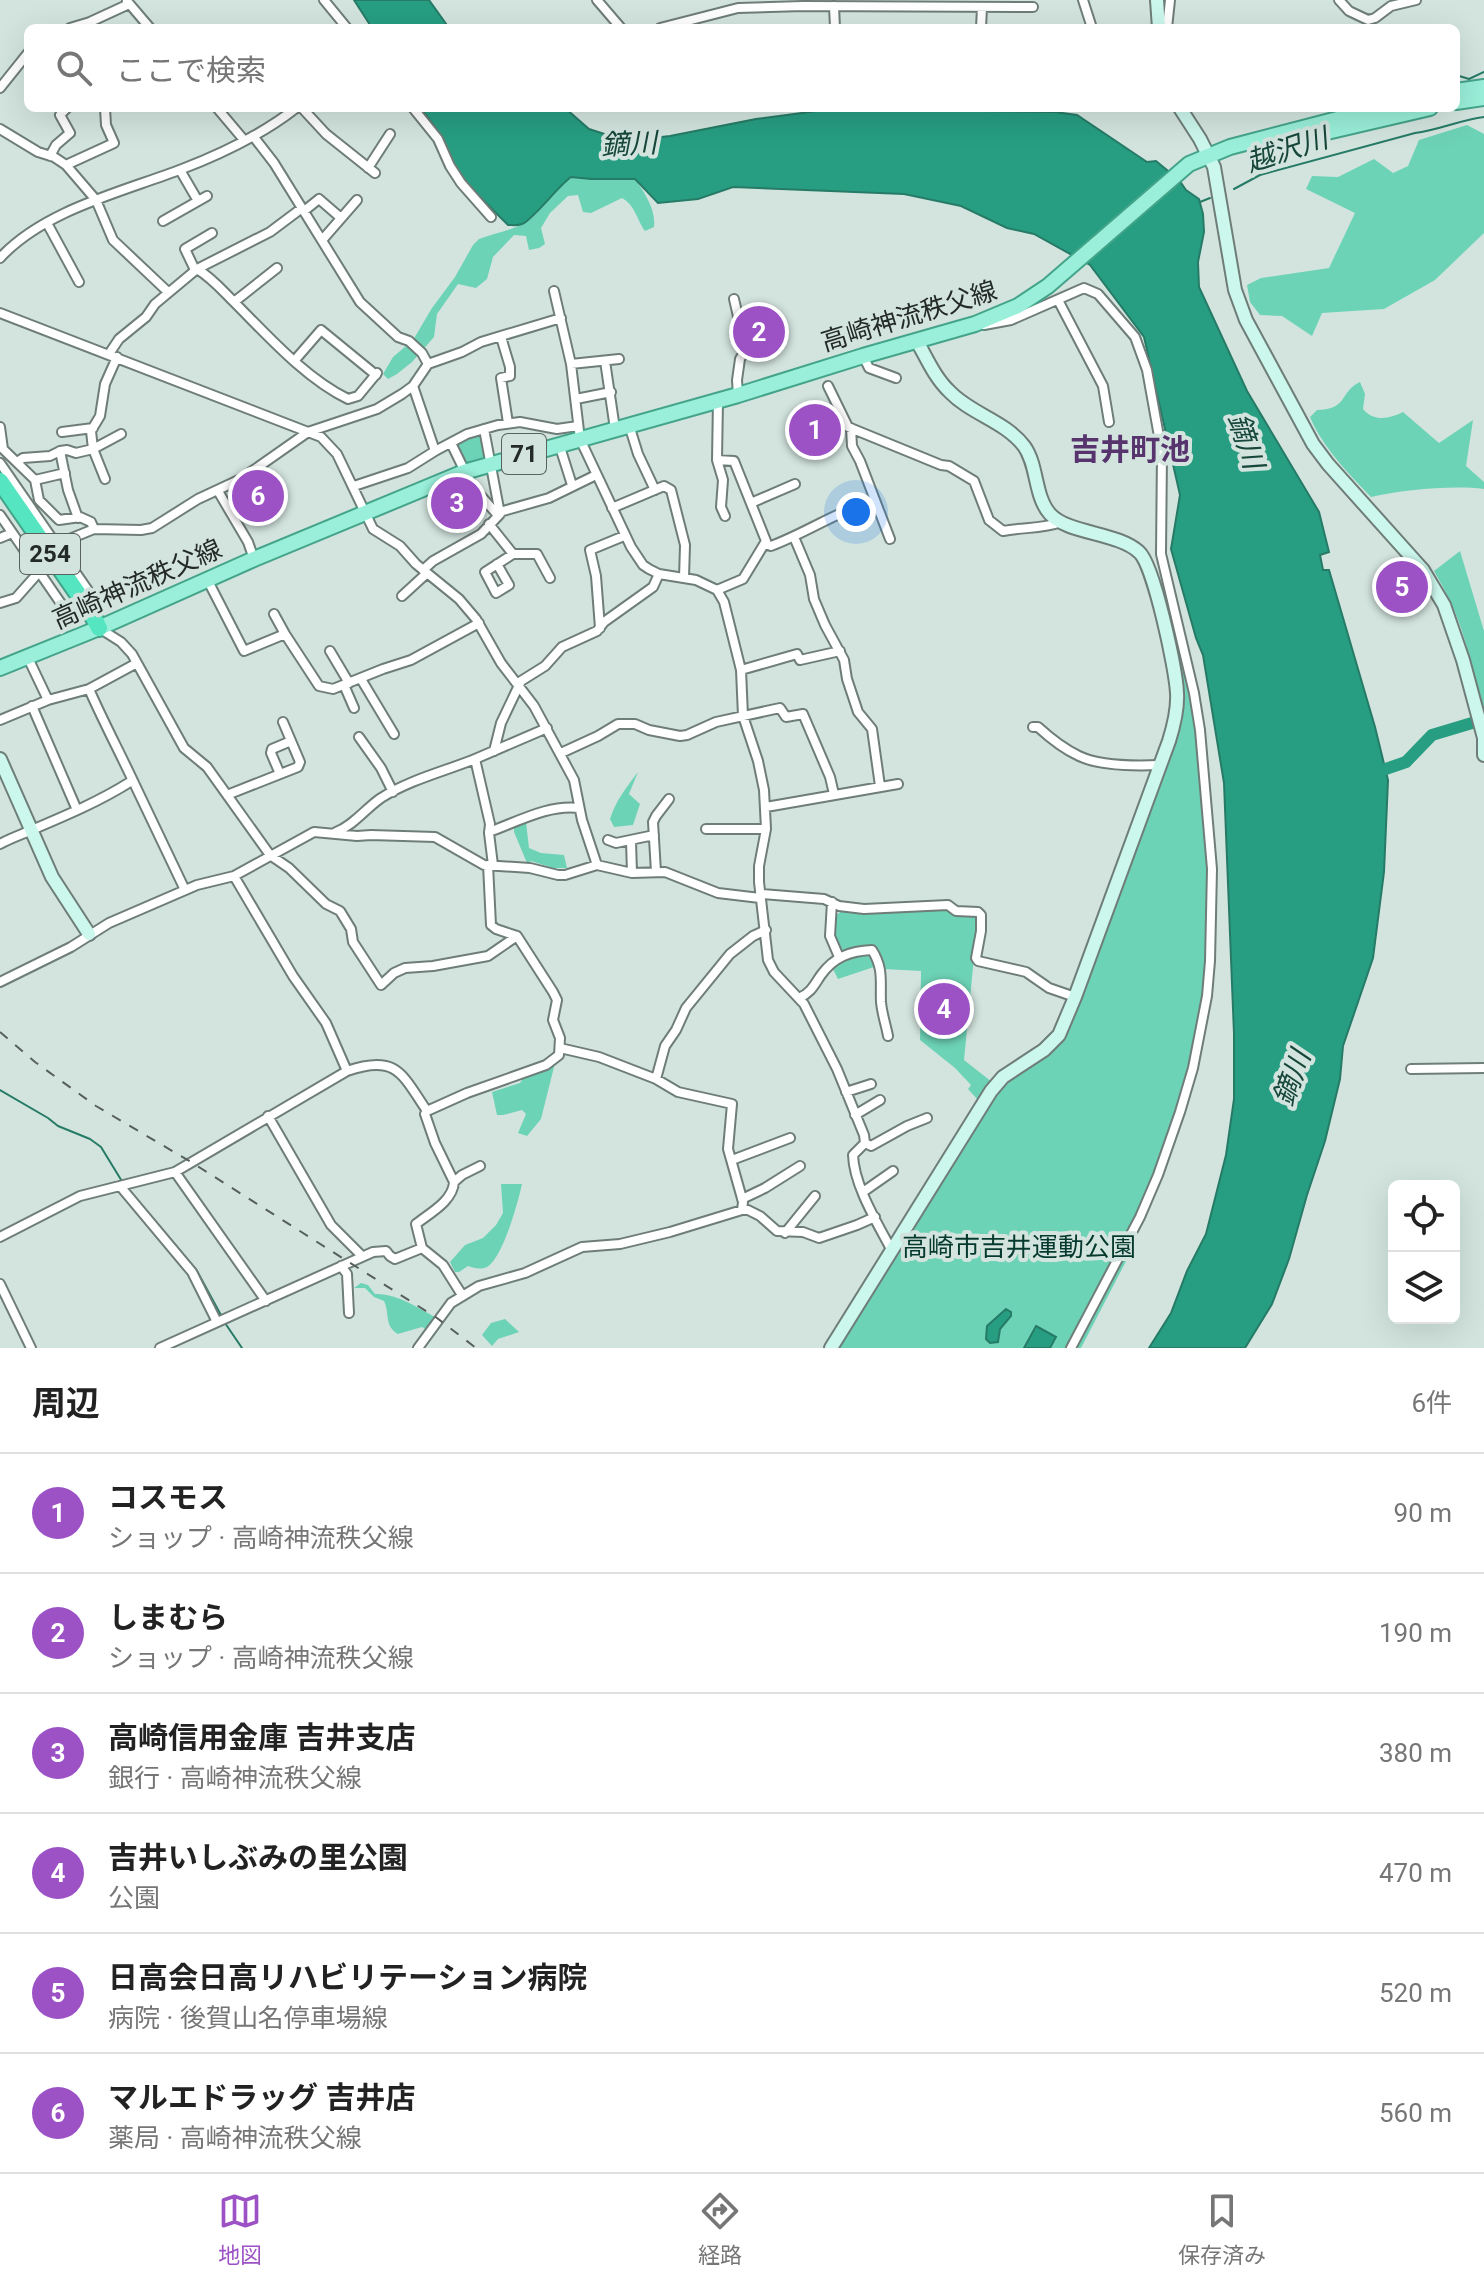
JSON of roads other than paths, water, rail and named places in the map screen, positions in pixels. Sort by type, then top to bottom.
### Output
[{"type":"highway","name":"254","points":[[0,481],[52,550],[99,628]]},
{"type":"highway","name":"254","points":[[0,499],[41,570],[85,618],[99,628]]},
{"type":"main road","points":[[1460,90],[1484,87]]},
{"type":"main road","points":[[1460,101],[1484,98]]},
{"type":"main road","name":"高崎神流秩父線","points":[[1,666],[28,658],[207,579],[464,472],[559,444],[579,432],[622,427],[975,324],[1018,306],[1058,277],[1178,172],[1195,161],[1230,147],[1365,112]]},
{"type":"main road","name":"高崎神流秩父線","points":[[1209,156],[1413,112]]},
{"type":"street","points":[[324,0],[344,24]]},
{"type":"street","points":[[597,0],[618,24]]},
{"type":"street","points":[[1083,0],[1091,24]]},
{"type":"street","points":[[1157,0],[1159,24]]},
{"type":"street","points":[[1167,24],[1170,0]]},
{"type":"street","points":[[1339,0],[1349,11],[1368,20],[1391,6],[1416,0]]},
{"type":"street","points":[[83,24],[128,2],[147,24]]},
{"type":"street","points":[[834,6],[835,24]]},
{"type":"street","points":[[981,24],[982,7]]},
{"type":"street","points":[[676,24],[738,8],[1033,7]]},
{"type":"street","points":[[0,88],[24,58]]},
{"type":"street","points":[[50,156],[56,145],[70,133],[60,115],[63,112]]},
{"type":"street","points":[[66,165],[114,143],[106,125],[105,112]]},
{"type":"street","points":[[221,112],[274,163],[360,302],[398,337],[409,341],[428,364]]},
{"type":"street","points":[[0,258],[23,237],[47,223],[96,200],[180,170],[249,138],[293,112]]},
{"type":"street","points":[[303,112],[372,171],[390,134]]},
{"type":"street","points":[[413,112],[438,139],[461,183],[491,217]]},
{"type":"street","points":[[1182,112],[1209,156],[1219,188],[1235,290],[1246,320],[1313,444],[1423,570],[1444,605],[1484,738],[1484,755]]},
{"type":"street","points":[[0,129],[66,165],[96,200],[113,240],[168,292]]},
{"type":"street","points":[[180,170],[198,201]]},
{"type":"street","points":[[163,221],[207,196]]},
{"type":"street","points":[[105,479],[93,449],[91,431],[100,416],[105,384],[119,339],[196,269],[270,232],[319,199],[341,218]]},
{"type":"street","points":[[323,239],[357,200]]},
{"type":"street","points":[[47,223],[79,282]]},
{"type":"street","points":[[212,233],[185,249],[196,269],[208,275],[304,370],[348,399],[358,396],[377,374],[321,330],[295,360]]},
{"type":"street","points":[[234,302],[277,268]]},
{"type":"street","points":[[975,324],[1003,323],[1045,307],[1079,289],[1098,294],[1135,337],[1147,370],[1162,453],[1161,554],[1200,730],[1212,869],[1207,996],[1193,1068],[1158,1175],[1140,1217],[1071,1348]]},
{"type":"street","points":[[554,291],[571,364],[579,432],[624,536],[643,565],[659,574],[696,580],[717,590],[724,602],[741,670],[743,716],[762,776],[766,807],[759,882],[770,966],[804,1004],[846,1092],[865,1143],[871,1146],[927,1118]]},
{"type":"street","points":[[734,299],[743,338],[738,395]]},
{"type":"street","points":[[1058,300],[1103,386],[1109,422]]},
{"type":"street","points":[[0,313],[321,437],[337,454],[376,533],[400,546],[425,572],[459,599],[479,623],[501,663],[547,728],[574,780],[579,808],[597,865]]},
{"type":"street","points":[[52,550],[94,529],[152,528],[180,509],[241,479],[308,432],[377,409],[413,386],[428,364],[481,342],[561,318]]},
{"type":"street","points":[[501,337],[510,367],[510,376],[501,378],[508,423]]},
{"type":"street","points":[[831,1348],[991,1091],[1003,1077],[1044,1050],[1059,1035],[1174,725],[1177,692],[1151,573],[1141,553],[1124,542],[1061,522],[1050,514],[1027,450],[1015,435],[951,394],[934,372],[917,341]]},
{"type":"street","points":[[863,356],[869,368],[896,378]]},
{"type":"street","points":[[571,364],[619,359]]},
{"type":"street","points":[[605,361],[622,427],[655,490]]},
{"type":"street","points":[[413,386],[435,451]]},
{"type":"street","points":[[828,386],[851,428],[949,466],[974,481],[989,520],[1003,531],[1049,527],[1061,522]]},
{"type":"street","points":[[576,399],[611,392]]},
{"type":"street","points":[[358,396],[377,409]]},
{"type":"street","points":[[718,400],[717,460],[723,480],[721,507],[725,516]]},
{"type":"street","points":[[354,486],[408,468],[467,434],[508,423],[520,422],[579,432]]},
{"type":"street","points":[[0,427],[3,449],[35,480],[39,500],[59,520],[80,517],[91,522],[94,529]]},
{"type":"street","points":[[62,432],[93,428]]},
{"type":"street","points":[[851,428],[852,446],[890,539]]},
{"type":"street","points":[[484,429],[500,514]]},
{"type":"street","points":[[17,462],[60,451],[76,453],[93,449],[121,434]]},
{"type":"street","points":[[451,443],[464,472],[485,503],[500,514]]},
{"type":"street","points":[[559,444],[572,485]]},
{"type":"street","points":[[60,451],[78,518]]},
{"type":"street","points":[[717,460],[734,461],[766,541],[743,579],[717,590]]},
{"type":"street","points":[[0,463],[52,550],[98,605]]},
{"type":"street","points":[[35,480],[65,473]]},
{"type":"street","points":[[402,596],[433,561],[475,538],[500,514],[549,498],[596,475]]},
{"type":"street","points":[[751,503],[795,484]]},
{"type":"street","points":[[612,508],[668,487],[674,495],[675,511],[685,545],[684,578]]},
{"type":"street","points":[[218,491],[248,542],[254,559]]},
{"type":"street","points":[[765,544],[771,546],[794,537],[874,500]]},
{"type":"street","points":[[0,515],[41,570],[71,618]]},
{"type":"street","points":[[489,524],[513,554]]},
{"type":"street","points":[[0,538],[12,533]]},
{"type":"street","points":[[600,628],[596,576],[590,550],[624,536]]},
{"type":"street","points":[[794,537],[810,575],[819,612],[844,660],[858,712],[873,734],[880,786]]},
{"type":"street","points":[[497,564],[513,554],[537,554],[550,578]]},
{"type":"street","points":[[0,603],[16,598],[41,570]]},
{"type":"street","points":[[494,751],[501,723],[526,677],[549,663],[566,644],[600,628],[653,587],[659,574]]},
{"type":"street","points":[[207,579],[244,651],[285,634]]},
{"type":"street","points":[[274,614],[319,686],[333,689],[411,660],[479,623]]},
{"type":"street","points":[[99,628],[121,642],[137,663],[184,748],[203,762],[250,825],[261,845],[326,904],[340,911],[351,929],[353,942],[381,985],[405,968],[488,956],[517,936]]},
{"type":"street","points":[[330,651],[354,708]]},
{"type":"street","points":[[741,670],[797,654],[800,660],[840,651]]},
{"type":"street","points":[[28,658],[48,700]]},
{"type":"street","points":[[0,720],[48,700],[89,689],[137,663]]},
{"type":"street","points":[[361,679],[394,734]]},
{"type":"street","points":[[89,689],[185,890]]},
{"type":"street","points":[[32,706],[77,810]]},
{"type":"street","points":[[561,753],[618,724],[635,724],[680,736],[716,722],[780,708],[786,717],[803,714],[830,777],[834,794]]},
{"type":"street","points":[[227,795],[298,767],[300,762],[283,722]]},
{"type":"street","points":[[1033,727],[1038,727],[1047,737],[1079,756],[1122,764],[1160,765]]},
{"type":"street","points":[[335,833],[350,826],[364,811],[393,792],[547,728]]},
{"type":"street","points":[[359,737],[381,768],[393,792]]},
{"type":"street","points":[[280,774],[272,749],[291,741]]},
{"type":"street","points":[[0,759],[52,877],[89,934]]},
{"type":"street","points":[[427,1111],[546,1065],[559,1055],[560,1048],[560,1038],[553,1020],[557,1000],[517,936],[491,925],[489,817],[475,759]]},
{"type":"street","points":[[0,844],[17,834],[102,800],[130,782],[134,783]]},
{"type":"street","points":[[766,807],[898,784]]},
{"type":"street","points":[[656,872],[656,816],[669,799]]},
{"type":"street","points":[[489,832],[542,812],[579,808]]},
{"type":"street","points":[[706,829],[766,829]]},
{"type":"street","points":[[0,982],[71,947],[109,923],[185,890],[234,876],[314,832],[435,837],[478,863],[530,868],[558,875],[597,865],[632,873],[674,874],[718,893],[824,899],[839,906],[864,909],[948,905],[956,911],[978,912],[981,915],[978,961],[1026,972],[1049,988],[1075,997]]},
{"type":"street","points":[[608,840],[616,843],[654,835]]},
{"type":"street","points":[[631,841],[632,873]]},
{"type":"street","points":[[234,876],[293,976],[326,1023],[347,1071]]},
{"type":"street","points":[[832,902],[830,936],[839,957]]},
{"type":"street","points":[[656,1079],[665,1046],[686,1008],[730,954],[766,930]]},
{"type":"street","points":[[799,998],[812,990],[823,972],[839,957],[854,952],[874,952],[881,970],[881,1001],[888,1036]]},
{"type":"street","points":[[560,1048],[599,1057],[656,1079],[678,1092],[732,1104],[728,1149],[742,1199],[742,1210]]},
{"type":"street","points":[[0,1237],[80,1196],[175,1172],[347,1071],[369,1065],[394,1067],[427,1111],[428,1126],[454,1182],[448,1198],[416,1224],[422,1248],[443,1265],[462,1295]]},
{"type":"street","points":[[1411,1069],[1484,1068]]},
{"type":"street","points":[[846,1092],[871,1084]]},
{"type":"street","points":[[855,1115],[880,1100]]},
{"type":"street","points":[[268,1116],[331,1225],[362,1256]]},
{"type":"street","points":[[732,1160],[790,1138]]},
{"type":"street","points":[[865,1143],[853,1155],[863,1192],[892,1251]]},
{"type":"street","points":[[454,1182],[480,1166]]},
{"type":"street","points":[[742,1199],[800,1166]]},
{"type":"street","points":[[863,1192],[893,1171]]},
{"type":"street","points":[[175,1172],[266,1301]]},
{"type":"street","points":[[120,1186],[192,1272],[217,1322]]},
{"type":"street","points":[[785,1233],[815,1196]]},
{"type":"street","points":[[418,1347],[445,1309],[462,1295],[479,1286],[525,1273],[582,1247],[620,1244],[742,1210],[760,1216],[777,1231],[803,1232],[819,1238],[875,1217]]},
{"type":"street","points":[[160,1348],[362,1256],[380,1250],[395,1259],[422,1248]]},
{"type":"street","points":[[341,1266],[347,1274],[349,1313]]},
{"type":"street","points":[[0,1284],[31,1348]]},
{"type":"water","points":[[354,0],[429,0],[446,24],[369,24]]},
{"type":"water","name":"鏑川","points":[[424,112],[570,112],[589,129],[626,141],[809,112],[1055,112],[1077,115],[1147,162],[1156,161],[1199,199],[1204,232],[1198,262],[1199,287],[1247,391],[1319,512],[1329,552],[1320,555],[1323,570],[1329,570],[1388,780],[1384,872],[1373,958],[1343,1046],[1340,1079],[1325,1141],[1289,1259],[1272,1304],[1245,1348],[1149,1348],[1171,1313],[1206,1234],[1226,1155],[1234,1099],[1234,1034],[1224,783],[1203,655],[1171,549],[1180,495],[1144,337],[1090,265],[1034,234],[1007,228],[961,206],[904,194],[733,187],[698,199],[658,203],[635,179],[571,177],[526,221],[508,225],[466,183],[454,166],[444,140]]},
{"type":"water","points":[[1006,1309],[1011,1316],[1000,1329],[998,1342],[990,1343],[986,1339],[987,1326]]},
{"type":"water","points":[[1036,1326],[1056,1337],[1050,1348],[1024,1348]]},
{"type":"waterway","name":"越沢川","points":[[1460,76],[1469,79],[1484,72]]},
{"type":"waterway","name":"越沢川","points":[[1234,189],[1260,175],[1484,117]]},
{"type":"waterway","name":"越沢川","points":[[1200,202],[1210,198]]},
{"type":"waterway","points":[[1371,774],[1406,762],[1432,735],[1472,723]]},
{"type":"waterway","points":[[0,1090],[58,1126],[101,1147],[123,1183]]},
{"type":"waterway","points":[[150,1215],[197,1271],[222,1317]]},
{"type":"waterway","points":[[225,1323],[242,1348]]},
{"type":"railway","points":[[0,1032],[96,1106],[191,1162],[437,1318],[476,1348]]},
{"type":"place","name":"しまむら","points":[[759,332]]},
{"type":"place","name":"コスモス","points":[[815,430]]},
{"type":"place","name":"マルエドラッグ 吉井店","points":[[258,496]]},
{"type":"place","name":"高崎信用金庫 吉井支店","points":[[457,503]]},
{"type":"place","name":"日高会日高リハビリテーション病院","points":[[1402,587]]},
{"type":"place","name":"吉井いしぶみの里公園","points":[[944,1009]]},
{"type":"district","name":"吉井町池","points":[[1130,449]]},
{"type":"park label","name":"高崎市吉井運動公園","points":[[1019,1247]]}]
